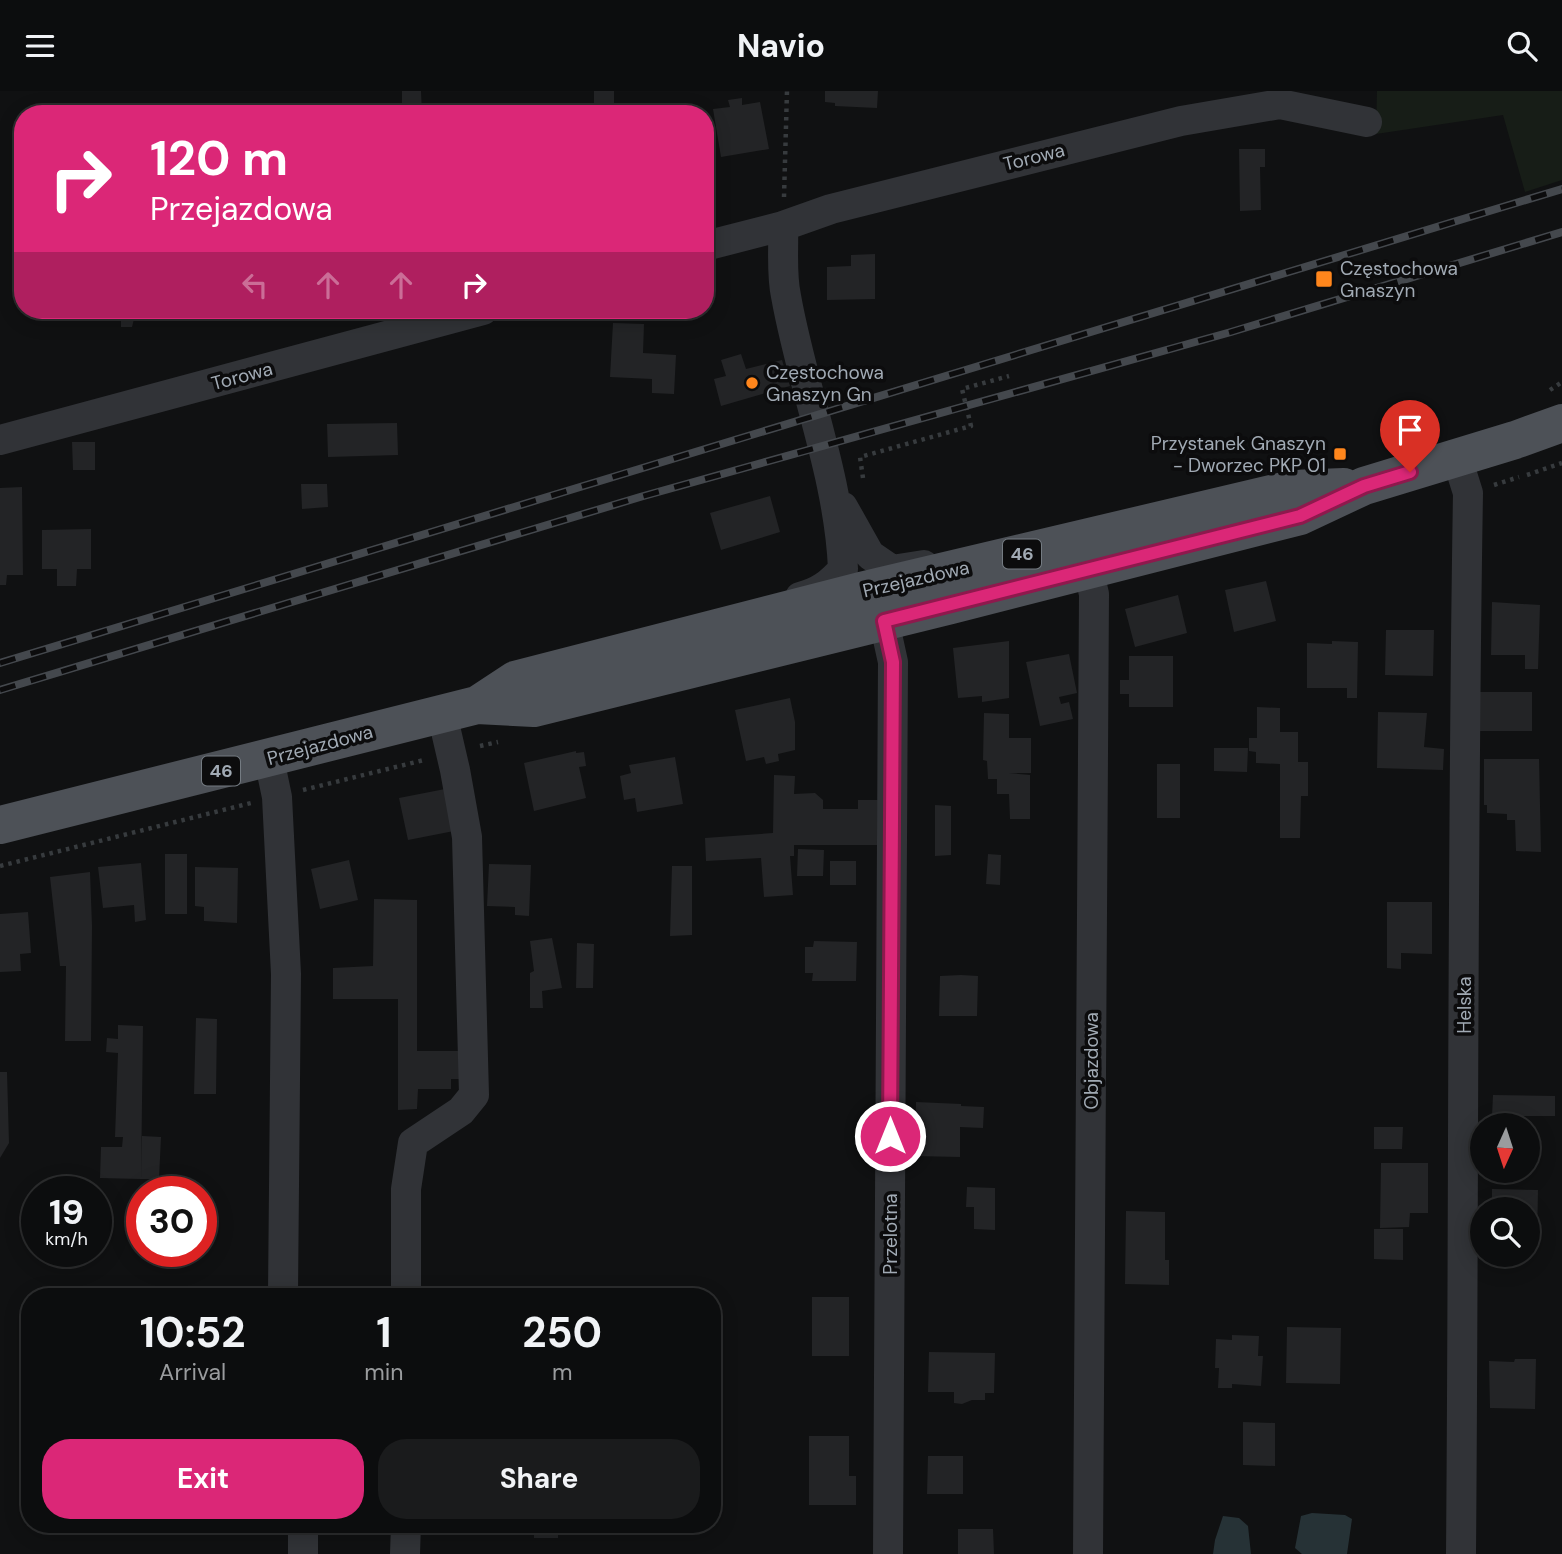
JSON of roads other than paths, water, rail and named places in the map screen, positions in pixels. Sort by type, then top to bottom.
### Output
[{"type":"main road","name":"Przejazdowa","points":[[459,709],[534,708],[1300,516],[1364,486],[1562,423]]},
{"type":"main road","name":"Przejazdowa","points":[[0,825],[459,709],[516,680],[861,591],[1292,489],[1364,486]]},
{"type":"street","name":"Torowa","points":[[714,244],[783,226],[831,209],[1181,121],[1280,104],[1367,122]]},
{"type":"street","points":[[582,663],[609,643],[812,594],[830,584],[843,569],[841,532],[834,491],[785,293],[783,226]]},
{"type":"street","name":"Torowa","points":[[0,440],[450,319]]},
{"type":"street","name":"Helska","points":[[1457,458],[1468,493],[1461,1554]]},
{"type":"street","points":[[834,491],[870,555],[892,570],[988,551],[1159,506],[1182,514]]},
{"type":"street","name":"Objazdowa","points":[[1088,569],[1094,594],[1088,1554]]},
{"type":"street","name":"Przelotna","points":[[884,621],[893,662],[888,1554]]},
{"type":"street","points":[[406,1288],[406,1189],[413,1143],[461,1111],[474,1095],[467,837],[455,770],[459,709]]},
{"type":"street","points":[[269,759],[277,797],[286,974],[283,1288]]},
{"type":"street","points":[[303,1533],[303,1554]]},
{"type":"street","points":[[405,1533],[405,1554]]},
{"type":"railway","points":[[0,663],[1562,189]]},
{"type":"railway","points":[[0,690],[640,497],[1231,332],[1562,232]]},
{"type":"place","name":"Częstochowa Gnaszyn","points":[[1324,279]]},
{"type":"place","name":"Częstochowa Gnaszyn Gn","points":[[752,383]]},
{"type":"place","name":"Przystanek Gnaszyn - Dworzec PKP 01","points":[[1340,454]]}]
